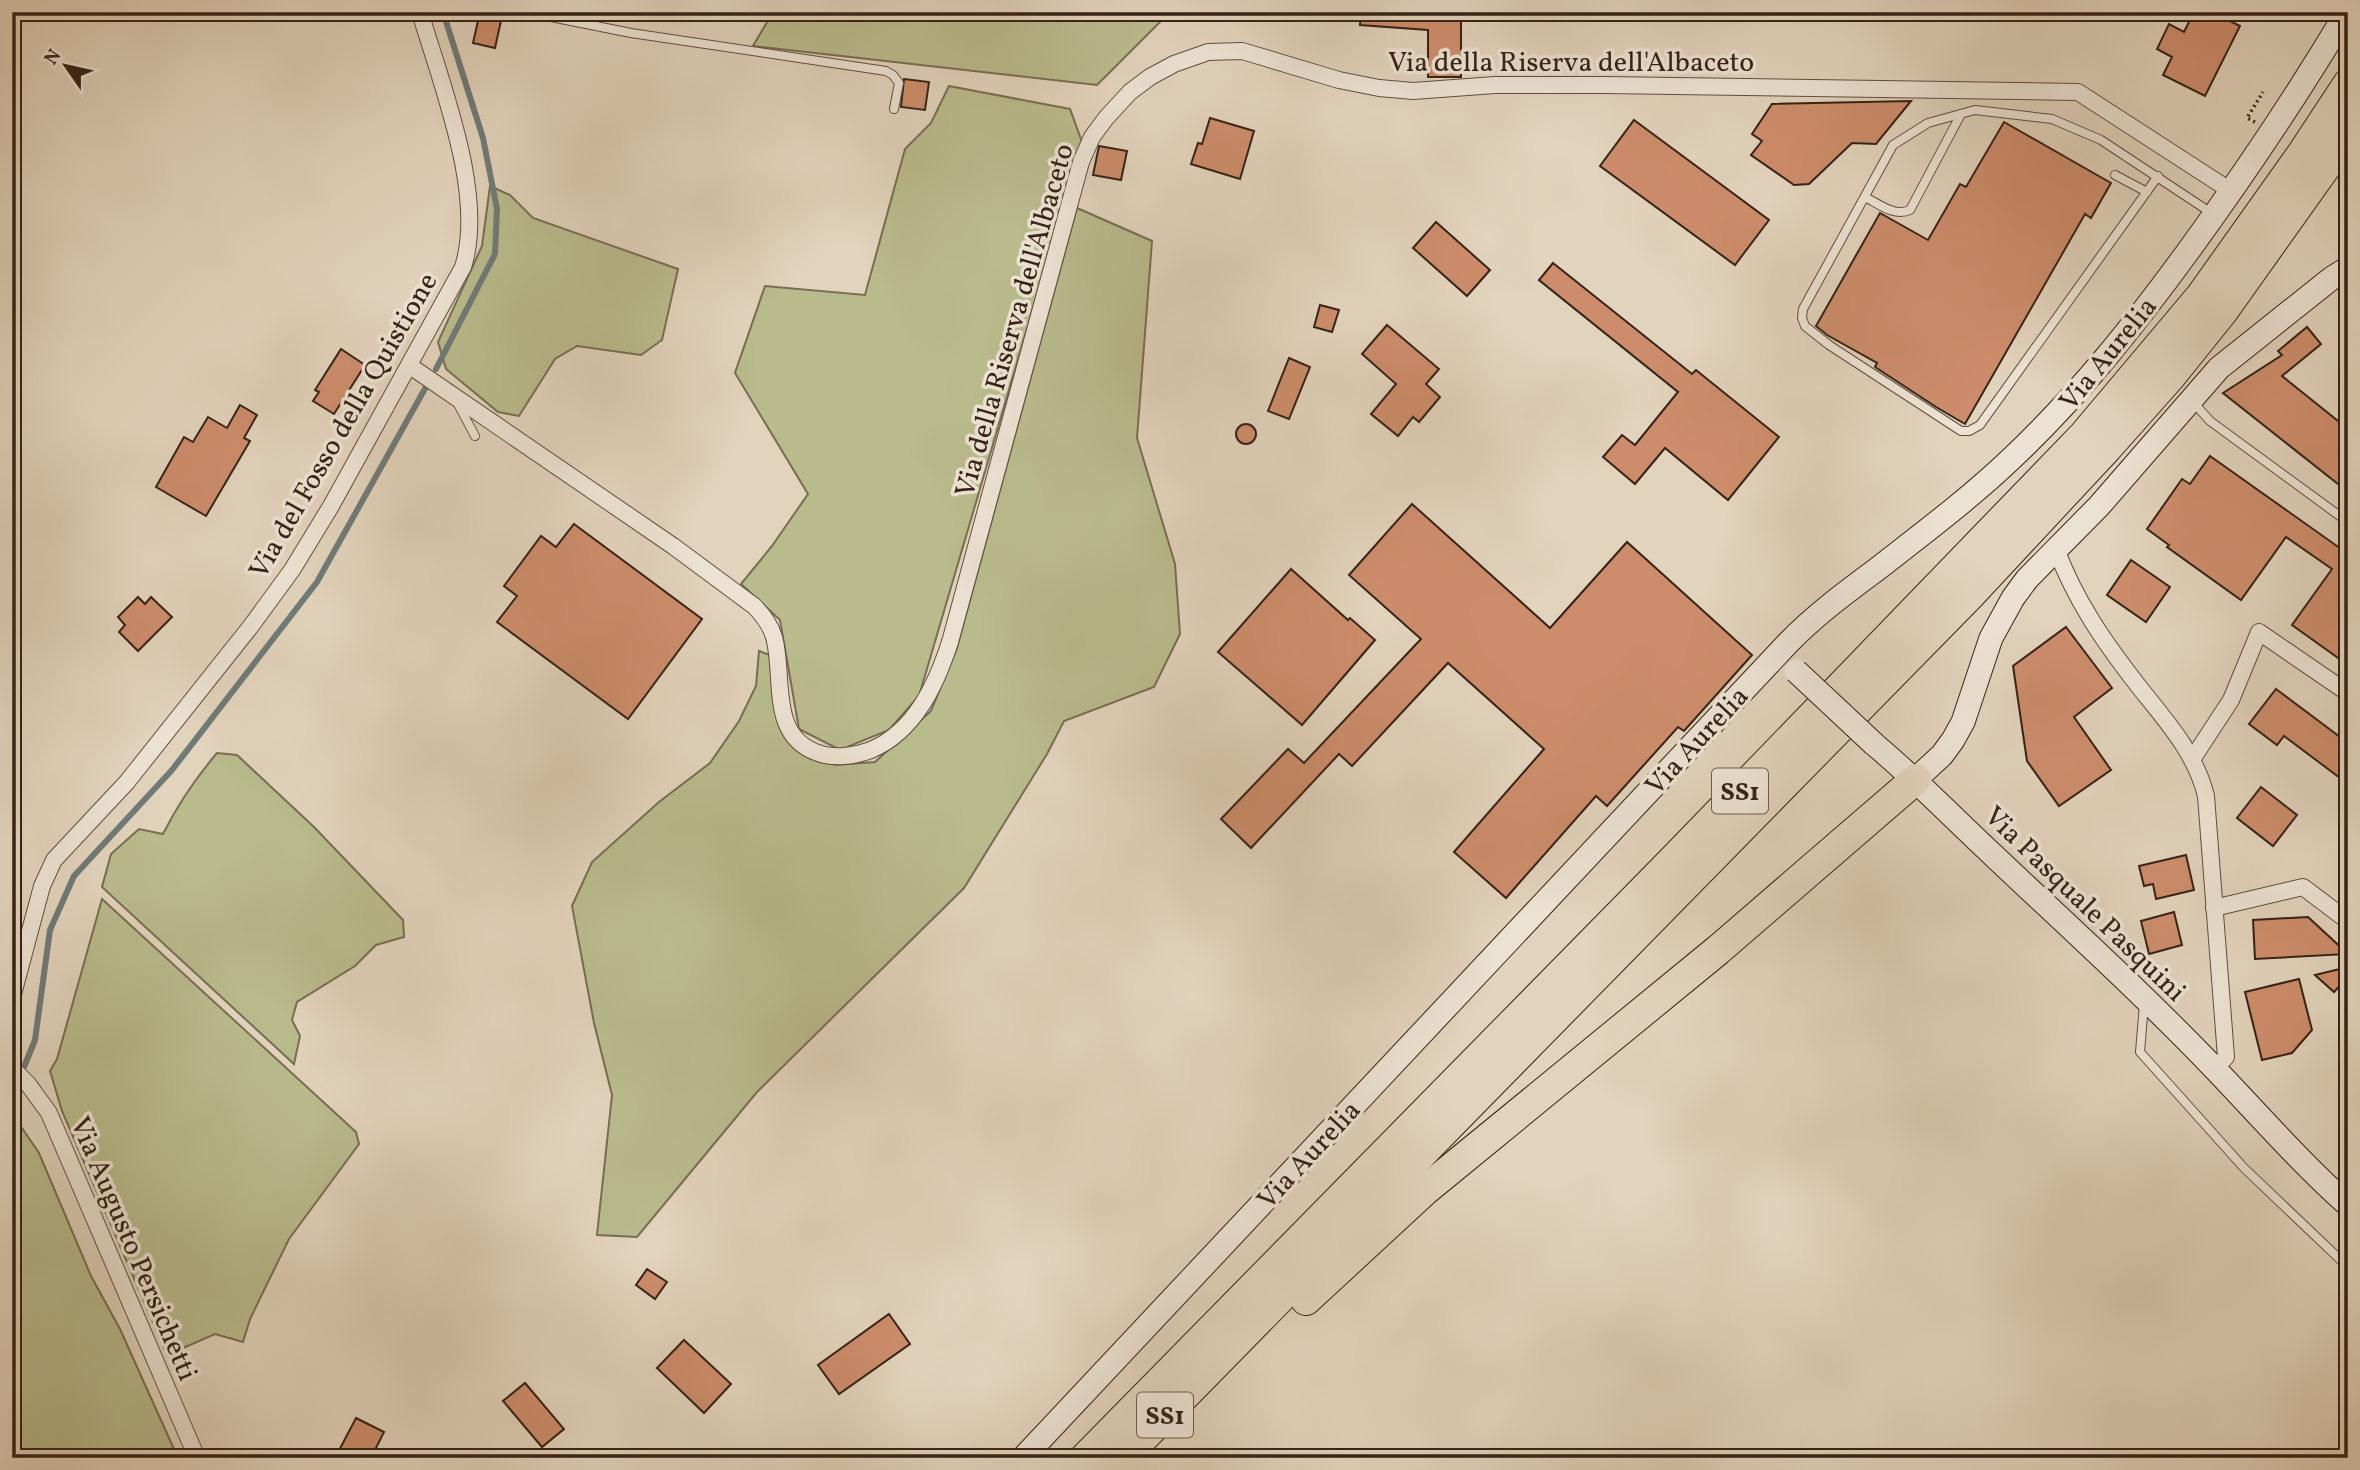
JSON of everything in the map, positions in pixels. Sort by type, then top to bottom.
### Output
[{"type":"highway","name":"Via Aurelia","points":[[1085,1458],[1675,858],[2084,435],[2202,296],[2348,84]]},
{"type":"highway","name":"SS1","points":[[1123,1458],[1969,596],[2106,448],[2170,377],[2223,311],[2325,169],[2348,132]]},
{"type":"highway","points":[[1207,1372],[1255,1344],[1274,1329],[1425,1190],[1718,950],[1916,779]]},
{"type":"street","name":"Via del Fosso della Quistione","points":[[12,998],[42,886],[54,860],[127,782],[280,588],[416,370],[463,267],[468,253],[470,218],[462,157],[420,12]]},
{"type":"street","name":"Via Aurelia","points":[[1023,1458],[1808,622],[1930,529],[2036,436],[2099,365],[2214,215],[2272,132],[2347,12]]},
{"type":"street","name":"Via della Riserva dell'Albaceto","points":[[416,370],[673,545],[754,606],[773,633],[784,718],[792,736],[799,744],[816,753],[853,755],[886,742],[899,732],[920,708],[937,679],[954,629],[1081,162],[1096,130],[1117,105],[1150,77],[1174,64],[1208,52],[1242,51],[1339,80],[1413,91],[1494,85],[1604,85],[2078,92],[2231,191]]},
{"type":"street","points":[[1916,779],[1942,755],[1963,722],[1991,638],[2027,579],[2151,448],[2219,368],[2348,268]]},
{"type":"street","points":[[2056,549],[2068,582],[2084,611],[2193,758],[2201,773],[2206,796],[2226,1057],[2215,1069]]},
{"type":"street","points":[[2193,758],[2231,700],[2259,632],[2348,693]]},
{"type":"street","name":"Via Pasquale Pasquini","points":[[1777,654],[1916,779],[2144,998],[2215,1069],[2277,1137],[2346,1201]]},
{"type":"street","points":[[2214,908],[2303,887],[2348,921]]},
{"type":"street","name":"Via Augusto Persichetti","points":[[12,1068],[28,1084],[48,1113],[197,1458]]},
{"type":"lane","points":[[526,12],[631,33],[886,71],[899,83],[894,109]]},
{"type":"lane","points":[[2158,176],[1980,425],[1969,431],[1961,431],[1829,345],[1805,326],[1803,309],[1893,145],[1928,123],[1975,110],[2052,119],[2101,140],[2158,176],[2214,215]]},
{"type":"lane","points":[[1865,197],[1894,212],[1903,214],[1910,210],[1961,114]]},
{"type":"lane","points":[[2115,175],[2147,192]]},
{"type":"lane","points":[[448,391],[475,436]]},
{"type":"lane","points":[[2191,399],[2210,421],[2348,522]]},
{"type":"lane","points":[[2144,998],[2140,1052],[2244,1168],[2348,1267]]},
{"type":"path","points":[[2247,118],[2263,92]]},
{"type":"green space","points":[[773,12],[1170,12],[1097,85],[753,46]]},
{"type":"green space","points":[[949,86],[1070,109],[1082,142],[919,696],[889,730],[840,750],[799,729],[780,620],[741,584],[772,546],[808,494],[735,373],[765,286],[865,295],[905,149],[931,123]]},
{"type":"green space","points":[[490,186],[510,195],[533,218],[678,269],[662,340],[641,355],[577,346],[555,359],[519,416],[498,412],[446,369],[438,342],[482,246]]},
{"type":"green space","points":[[1077,208],[1152,241],[1137,438],[1175,564],[1180,634],[1154,687],[1064,721],[1047,754],[964,888],[757,1092],[637,1237],[597,1235],[612,1095],[594,1023],[572,906],[592,862],[659,802],[710,763],[739,721],[756,686],[759,651],[770,655],[792,744],[809,758],[836,765],[875,762],[931,711],[957,648]]},
{"type":"green space","points":[[217,753],[237,755],[314,827],[403,920],[404,937],[376,945],[355,966],[297,1002],[292,1020],[300,1036],[294,1064],[102,887],[111,854],[139,829],[163,834],[187,792]]},
{"type":"green space","points":[[102,899],[356,1132],[359,1144],[289,1239],[250,1319],[243,1342],[215,1334],[167,1355],[62,1111],[50,1071],[57,1059]]},
{"type":"green space","points":[[13,1115],[39,1153],[91,1276],[120,1329],[178,1458],[12,1458]]},
{"type":"building","points":[[480,12],[502,16],[495,48],[473,43]]},
{"type":"building","points":[[1361,12],[1430,12],[1429,21],[1461,21],[1461,77],[1428,77],[1428,30],[1360,25]]},
{"type":"building","points":[[2194,12],[2212,12],[2240,26],[2205,96],[2163,75],[2172,57],[2157,49],[2169,24],[2184,32]]},
{"type":"building","points":[[904,79],[929,82],[925,110],[901,107]]},
{"type":"building","points":[[1911,101],[1876,144],[1852,143],[1809,184],[1794,185],[1751,155],[1762,141],[1752,134],[1772,104]]},
{"type":"building","points":[[1210,118],[1254,131],[1240,179],[1191,164],[1198,143],[1202,144]]},
{"type":"building","points":[[1634,120],[1769,220],[1735,265],[1600,166]]},
{"type":"building","points":[[2004,122],[2111,183],[2091,218],[2085,214],[1965,424],[1875,367],[1877,363],[1816,326],[1880,213],[1928,240],[1960,184],[1966,187]]},
{"type":"building","points":[[1099,146],[1127,151],[1121,180],[1093,175]]},
{"type":"building","points":[[1436,222],[1490,270],[1467,296],[1413,248]]},
{"type":"building","points":[[1553,263],[1692,374],[1696,370],[1779,437],[1728,500],[1665,448],[1635,484],[1603,457],[1622,435],[1635,445],[1678,392],[1539,280]]},
{"type":"building","points":[[1320,305],[1339,310],[1332,332],[1314,327]]},
{"type":"building","points":[[1387,325],[1439,369],[1426,384],[1440,397],[1419,422],[1413,417],[1398,436],[1371,414],[1396,384],[1362,354]]},
{"type":"building","points":[[2307,327],[2321,344],[2282,376],[2348,429],[2348,492],[2223,393],[2282,355],[2278,351]]},
{"type":"building","points":[[341,349],[365,365],[334,414],[313,401],[319,392],[315,390]]},
{"type":"building","points":[[1289,358],[1310,367],[1289,419],[1268,411]]},
{"type":"building","points":[[240,405],[257,415],[244,438],[250,441],[206,516],[156,487],[184,437],[193,442],[208,417],[227,428]]},
{"type":"building","points":[[1242,424],[1250,424],[1256,434],[1250,444],[1242,444],[1236,438],[1236,430]]},
{"type":"building","points":[[2210,456],[2344,551],[2348,546],[2348,665],[2292,625],[2332,569],[2286,537],[2241,600],[2167,547],[2169,545],[2147,529],[2182,479],[2190,484]]},
{"type":"building","points":[[1412,504],[1550,628],[1627,542],[1752,655],[1684,731],[1678,727],[1607,806],[1596,796],[1506,898],[1454,852],[1544,749],[1448,663],[1352,766],[1339,754],[1251,848],[1221,819],[1288,749],[1304,763],[1421,639],[1349,575]]},
{"type":"building","points":[[574,524],[702,619],[628,719],[497,622],[517,596],[504,586],[541,536],[556,547]]},
{"type":"building","points":[[2131,560],[2170,587],[2146,622],[2107,595]]},
{"type":"building","points":[[1291,569],[1348,620],[1350,618],[1375,640],[1302,725],[1218,652]]},
{"type":"building","points":[[138,597],[145,604],[151,597],[172,617],[138,651],[119,632],[125,625],[118,617]]},
{"type":"building","points":[[2066,627],[2112,688],[2074,717],[2111,770],[2059,806],[2027,761],[2013,666]]},
{"type":"building","points":[[2276,689],[2348,743],[2348,784],[2284,736],[2277,745],[2249,724]]},
{"type":"building","points":[[2261,787],[2297,815],[2273,846],[2237,818]]},
{"type":"building","points":[[2186,855],[2194,890],[2156,899],[2153,884],[2144,886],[2139,866]]},
{"type":"building","points":[[2174,912],[2182,945],[2149,954],[2141,921]]},
{"type":"building","points":[[2308,917],[2348,954],[2255,959],[2253,920]]},
{"type":"building","points":[[2348,967],[2348,977],[2334,992],[2315,975]]},
{"type":"building","points":[[2299,979],[2312,1030],[2292,1053],[2262,1060],[2245,992]]},
{"type":"building","points":[[647,1269],[667,1282],[655,1299],[636,1285]]},
{"type":"building","points":[[889,1314],[910,1344],[839,1394],[818,1365]]},
{"type":"building","points":[[684,1340],[731,1384],[704,1413],[657,1368]]},
{"type":"building","points":[[525,1383],[564,1429],[542,1447],[503,1401]]},
{"type":"building","points":[[356,1418],[384,1432],[371,1458],[335,1458]]},
{"type":"waterway","points":[[436,369],[495,254],[497,209],[483,138],[443,12]]},
{"type":"waterway","points":[[24,1067],[35,1040],[50,930],[74,876],[172,770],[317,582],[427,385]]},
{"type":"waterway","points":[[12,1097],[17,1085]]}]
